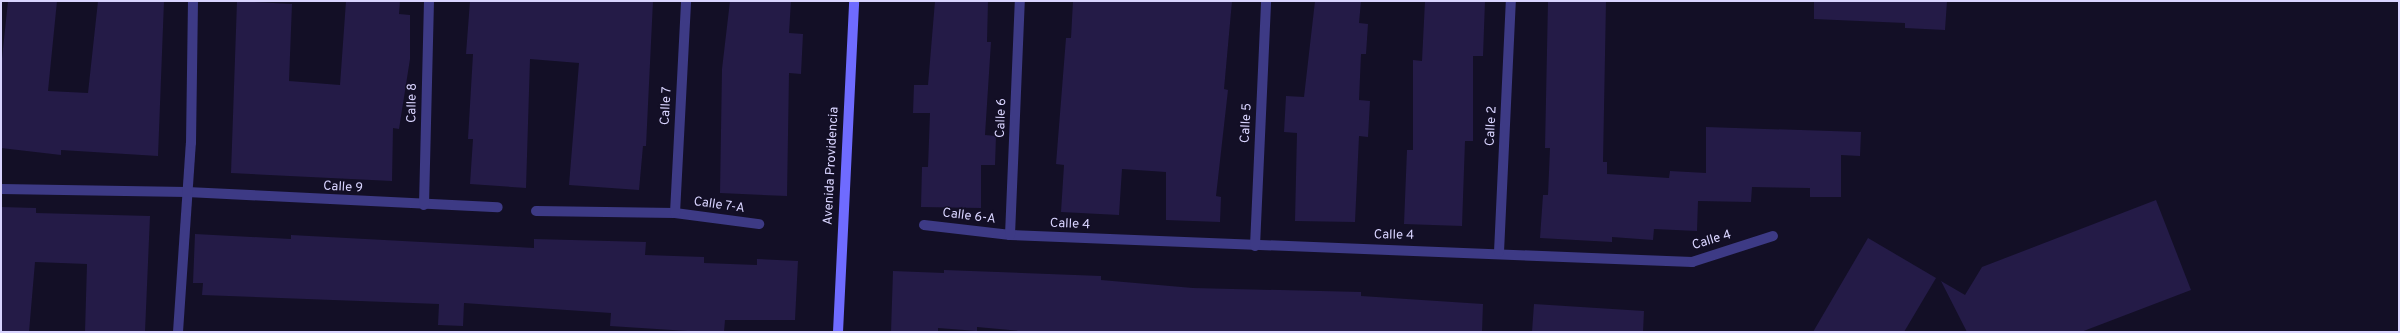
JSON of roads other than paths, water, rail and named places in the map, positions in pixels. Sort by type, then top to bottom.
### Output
[{"type":"street","points":[[178,332],[186,192],[193,1]]},
{"type":"street","name":"Calle 8","points":[[424,205],[429,1]]},
{"type":"street","name":"Calle 7","points":[[675,213],[686,1]]},
{"type":"street","name":"Avenida Providencia","points":[[838,332],[854,1]]},
{"type":"street","name":"Calle 6","points":[[1010,235],[1020,1]]},
{"type":"street","name":"Calle 5","points":[[1255,246],[1266,1]]},
{"type":"street","name":"Calle 2","points":[[1499,252],[1510,1]]},
{"type":"street","name":"Calle 9","points":[[1,189],[186,192],[424,205],[498,207]]},
{"type":"street","points":[[536,210],[675,213]]},
{"type":"street","name":"Calle 7-A","points":[[675,213],[759,224]]},
{"type":"street","name":"Calle 6-A","points":[[924,225],[1010,235]]},
{"type":"street","name":"Calle 4","points":[[1010,235],[1255,246],[1499,252],[1692,262],[1773,236]]}]
